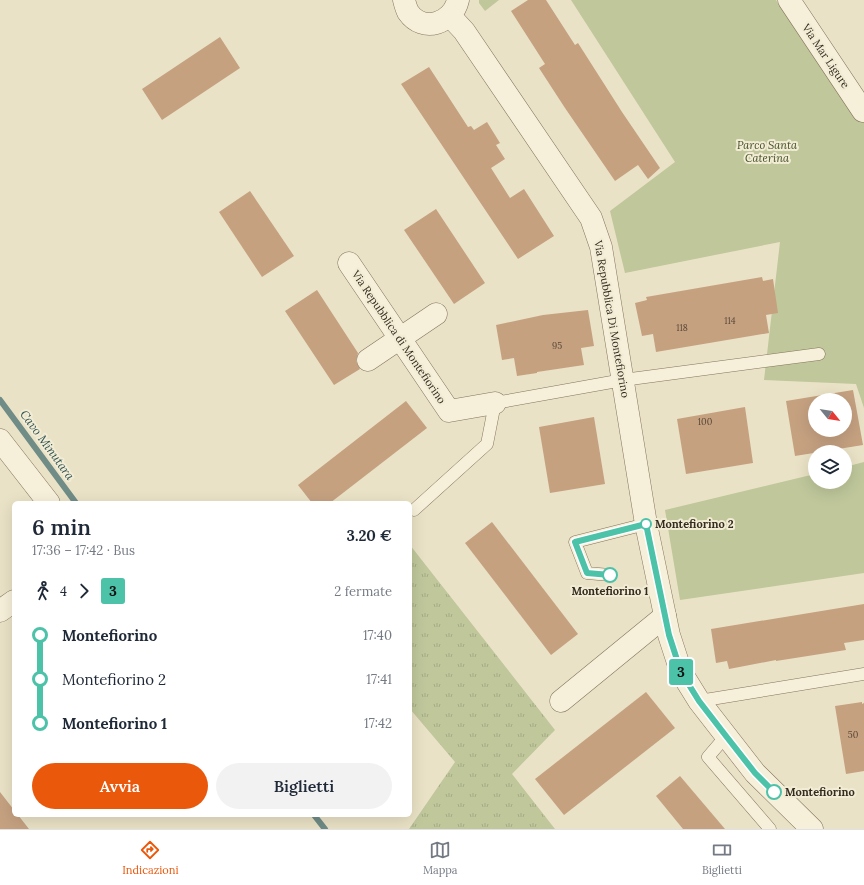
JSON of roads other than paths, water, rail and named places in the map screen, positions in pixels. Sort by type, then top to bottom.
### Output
[{"type":"street","points":[[404,0],[408,11],[413,17],[422,22],[433,24],[443,21],[454,8]]},
{"type":"street","name":"Via Mar Ligure","points":[[789,0],[863,111]]},
{"type":"street","name":"Via Repubblica Di Montefiorino","points":[[454,8],[464,30],[591,218],[601,246],[646,524],[664,616],[681,672],[699,701],[755,773],[812,829]]},
{"type":"street","name":"Via Repubblica di Montefiorino","points":[[349,263],[449,411],[495,403]]},
{"type":"street","points":[[368,360],[436,314]]},
{"type":"street","points":[[0,440],[47,501]]},
{"type":"street","points":[[0,611],[12,602]]},
{"type":"street","points":[[561,701],[664,616]]},
{"type":"lane","points":[[414,510],[487,444],[495,403],[623,380],[819,354]]},
{"type":"lane","points":[[610,575],[587,573],[575,542],[646,524]]},
{"type":"lane","points":[[699,701],[864,674]]},
{"type":"lane","points":[[726,736],[708,757],[770,829]]},
{"type":"waterway","name":"Cavo Minutara","points":[[0,400],[75,501]]},
{"type":"waterway","name":"Cavo Minutara","points":[[316,817],[325,829]]},
{"type":"place","name":"Montefiorino 2","points":[[646,524]]},
{"type":"place","name":"Montefiorino 1","points":[[610,575]]},
{"type":"place","name":"Montefiorino","points":[[774,792]]},
{"type":"park label","name":"Parco Santa Caterina","points":[[767,151]]}]
